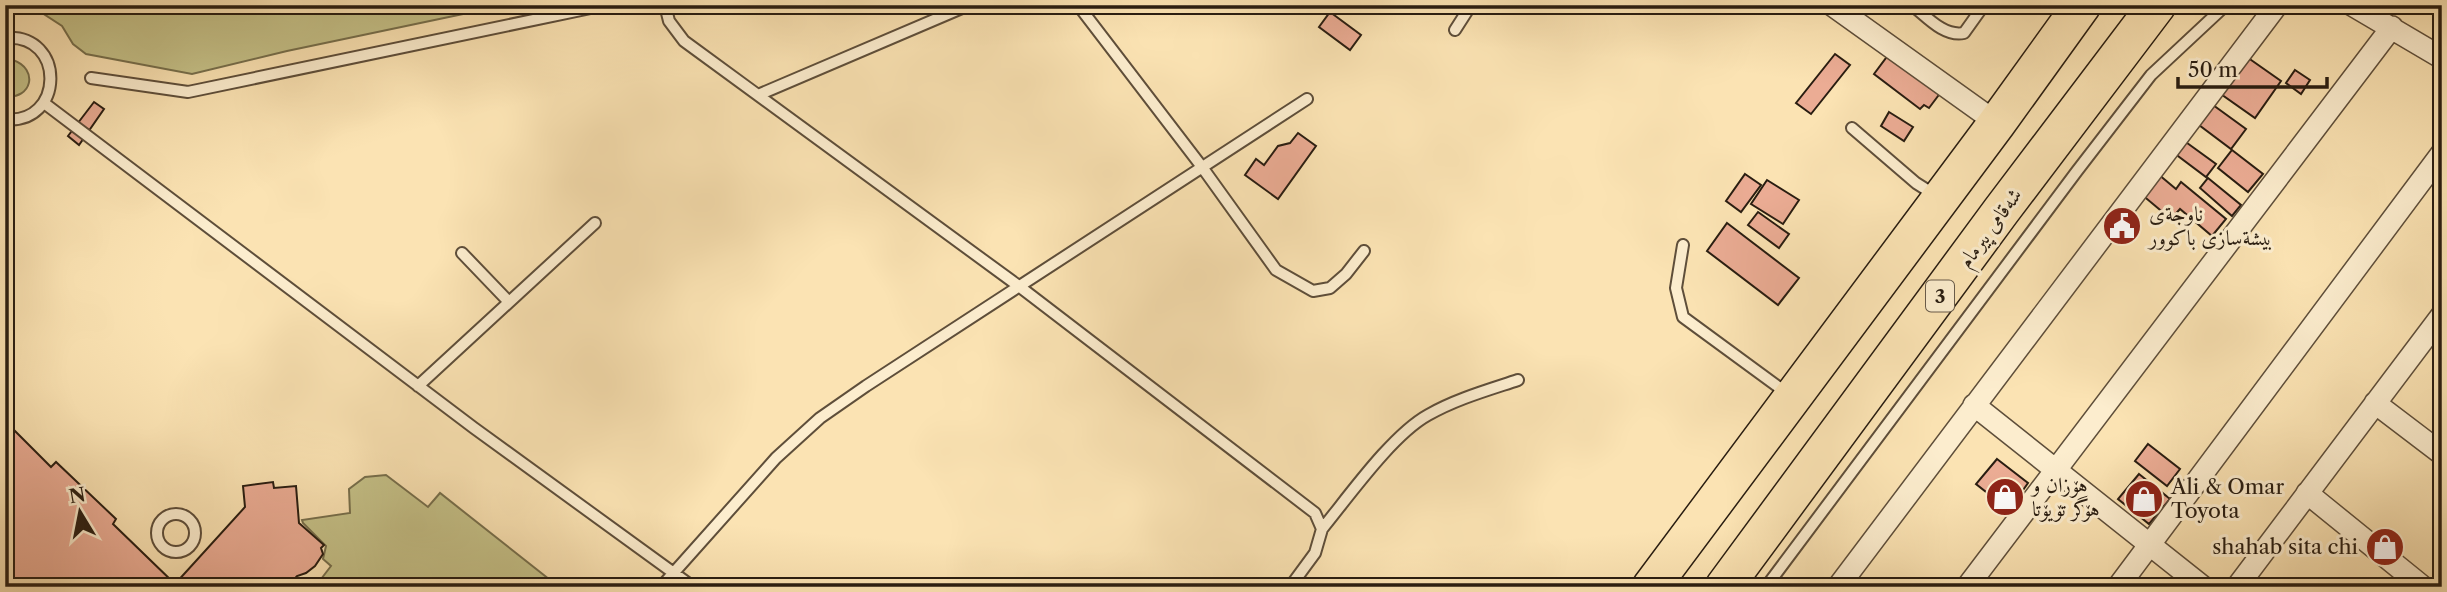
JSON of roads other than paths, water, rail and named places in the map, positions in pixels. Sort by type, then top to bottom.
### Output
[{"type":"highway","points":[[1651,587],[2082,5]]},
{"type":"highway","name":"شەقامی پیرمام","points":[[1724,587],[2157,5]]},
{"type":"highway","points":[[1935,205],[1930,220],[1935,236],[1949,246],[1965,248],[1981,240]]},
{"type":"street","points":[[1832,5],[1997,123]]},
{"type":"street","points":[[1838,587],[2277,5]]},
{"type":"street","points":[[2352,5],[2442,58]]},
{"type":"street","points":[[1967,587],[2392,27]]},
{"type":"street","points":[[2118,587],[2442,153]]},
{"type":"street","points":[[2238,587],[2307,492],[2440,320]]},
{"type":"street","points":[[2375,404],[2442,454]]},
{"type":"street","points":[[1973,405],[2203,587]]},
{"type":"street","points":[[2307,492],[2423,587]]},
{"type":"lane","points":[[91,78],[188,92],[605,5]]},
{"type":"lane","points":[[665,5],[669,21],[684,41],[1020,287],[1315,513],[1321,528]]},
{"type":"lane","points":[[758,95],[969,5]]},
{"type":"lane","points":[[1078,5],[1202,167],[1276,270],[1313,291],[1330,288],[1346,274],[1364,251]]},
{"type":"lane","points":[[1455,30],[1471,5]]},
{"type":"lane","points":[[1912,5],[1954,34],[1964,33],[1984,5]]},
{"type":"lane","points":[[1766,587],[2151,75],[2226,5]]},
{"type":"lane","points":[[8,37],[25,40],[36,46],[49,65],[50,89],[44,103],[26,117],[8,121]]},
{"type":"lane","points":[[661,587],[776,458],[820,418],[1307,99]]},
{"type":"lane","points":[[44,103],[418,386],[693,587]]},
{"type":"lane","points":[[1852,128],[1916,183],[1935,205]]},
{"type":"lane","points":[[418,386],[595,223]]},
{"type":"lane","points":[[1683,245],[1676,288],[1683,317],[1791,396]]},
{"type":"lane","points":[[462,253],[508,301]]},
{"type":"lane","points":[[1290,587],[1315,553],[1321,528],[1392,446],[1426,416],[1518,380]]},
{"type":"place","name":"ناوجةى بيشةسازى باكوور","points":[[2122,226]]},
{"type":"place","name":"هۆزان و هۆگر تۆیۆتا","points":[[2005,497]]},
{"type":"place","name":"Ali & Omar Toyota","points":[[2144,499]]},
{"type":"place","name":"shahab sita chi","points":[[2385,547]]}]
